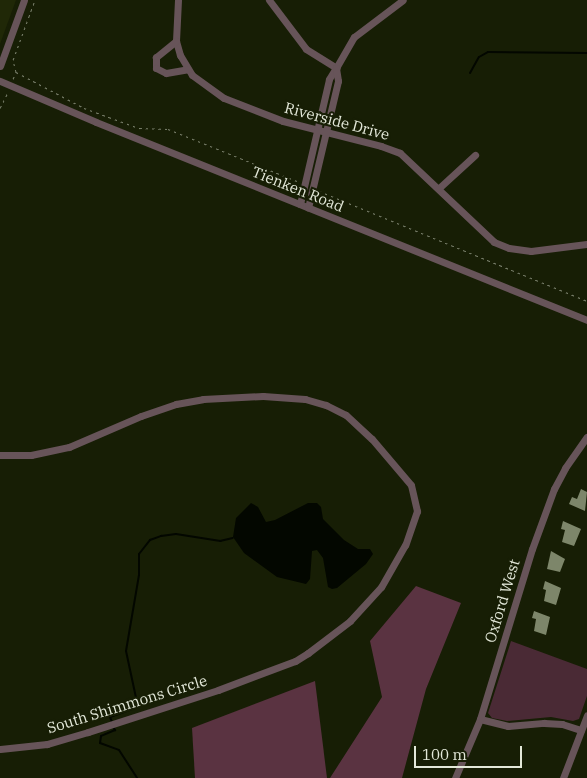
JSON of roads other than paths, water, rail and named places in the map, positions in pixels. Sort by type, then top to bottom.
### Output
[{"type":"street","points":[[0,66],[24,0]]},
{"type":"street","name":"Riverside Drive","points":[[178,0],[176,41],[188,69],[205,87],[224,98],[264,115],[317,131],[381,146],[400,153],[439,188],[488,238],[509,248],[531,251],[587,244]]},
{"type":"street","points":[[269,0],[306,49],[336,68],[338,81],[308,208]]},
{"type":"street","points":[[300,204],[330,79],[354,37],[403,0]]},
{"type":"street","points":[[176,41],[156,57],[156,68],[166,73],[188,69]]},
{"type":"street","name":"Tienken Road","points":[[0,82],[587,320]]},
{"type":"street","points":[[439,188],[475,155]]},
{"type":"street","name":"South Shimmons Circle","points":[[0,455],[31,455],[69,447],[141,416],[176,404],[203,399],[263,396],[305,399],[326,405],[346,415],[372,438],[411,485],[417,510],[405,546],[385,581],[358,614],[330,639],[308,653],[218,690],[47,744],[0,750]]},
{"type":"street","name":"Oxford West","points":[[455,778],[480,719],[532,549],[554,489],[565,468],[587,437]]},
{"type":"street","points":[[563,778],[587,715]]},
{"type":"street","points":[[480,719],[508,726],[553,724],[581,730]]},
{"type":"waterway","points":[[470,73],[479,57],[488,52],[587,53]]},
{"type":"waterway","points":[[112,722],[110,717],[138,707],[126,651],[139,575],[139,554],[150,540],[161,536],[176,534],[220,541],[233,538]]},
{"type":"waterway","points":[[113,727],[115,730],[101,736],[100,743],[119,750],[137,778]]}]
